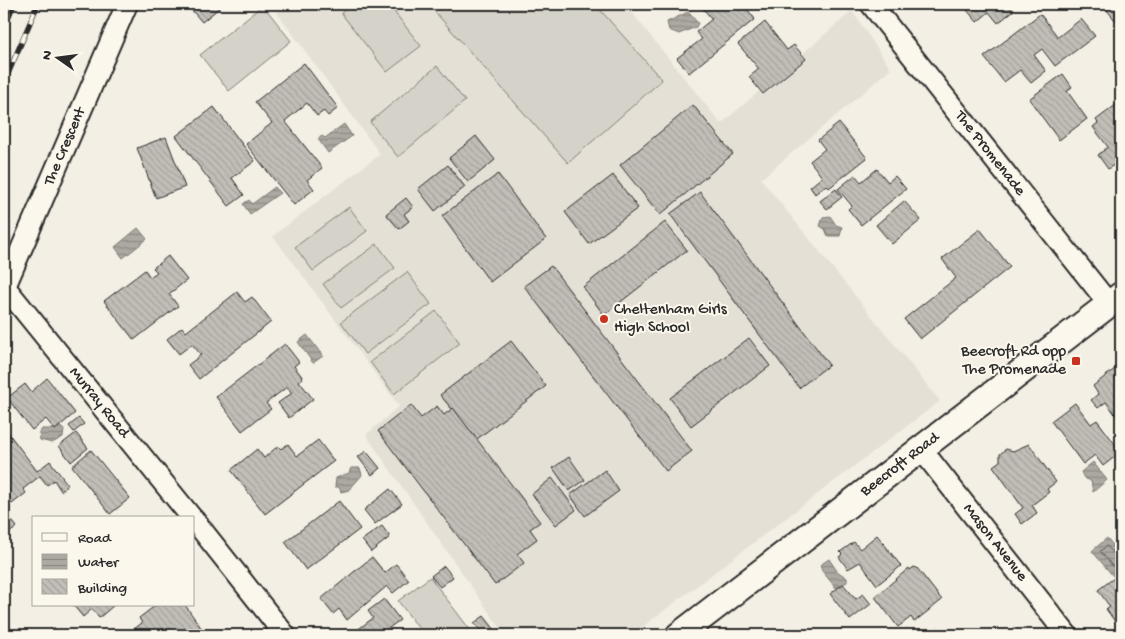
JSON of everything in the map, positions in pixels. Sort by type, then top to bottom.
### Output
[{"type":"main road","name":"Beecroft Road","points":[[679,635],[922,450],[1115,299]]},
{"type":"street","name":"The Crescent","points":[[4,288],[127,4]]},
{"type":"street","name":"The Promenade","points":[[871,4],[1115,299]]},
{"type":"street","name":"Murray Road","points":[[4,288],[191,516]]},
{"type":"street","name":"Mason Avenue","points":[[922,450],[1067,635]]},
{"type":"street","name":"Murray Road","points":[[195,522],[285,635]]},
{"type":"shaded area","name":"Cheltenham Girls High School","points":[[271,4],[625,4],[721,124],[852,11],[891,69],[761,179],[940,401],[632,635],[505,635],[366,435],[399,406],[273,236],[380,154]]},
{"type":"shaded area","points":[[353,4],[388,4],[421,46],[387,72],[341,13]]},
{"type":"shaded area","points":[[428,4],[595,4],[662,80],[568,163]]},
{"type":"shaded area","points":[[263,5],[291,41],[229,91],[200,55]]},
{"type":"shaded area","points":[[437,66],[465,101],[398,157],[370,122]]},
{"type":"shaded area","points":[[349,207],[367,231],[313,271],[295,247]]},
{"type":"shaded area","points":[[377,244],[395,268],[341,308],[323,284]]},
{"type":"shaded area","points":[[407,272],[431,304],[365,354],[341,322]]},
{"type":"shaded area","points":[[436,311],[460,343],[394,394],[370,362]]},
{"type":"shaded area","points":[[430,577],[474,635],[424,635],[398,601]]},
{"type":"water","points":[[688,12],[698,23],[696,27],[679,34],[669,30],[667,22]]},
{"type":"water","points":[[344,124],[352,136],[328,153],[318,139],[322,136],[325,138]]},
{"type":"water","points":[[275,187],[280,193],[250,214],[243,204],[249,200],[252,204]]},
{"type":"water","points":[[830,216],[836,225],[842,227],[840,236],[828,236],[825,229],[820,226],[823,217]]},
{"type":"water","points":[[138,228],[147,239],[123,258],[115,247]]},
{"type":"water","points":[[307,335],[323,356],[313,363],[298,342]]},
{"type":"water","points":[[58,425],[64,430],[63,437],[52,443],[40,440],[39,434],[42,429],[51,429]]},
{"type":"water","points":[[1093,462],[1107,480],[1093,492],[1091,481],[1084,478],[1081,472]]},
{"type":"water","points":[[351,468],[360,468],[362,475],[349,490],[341,492],[339,487],[335,487],[336,478],[349,473]]},
{"type":"water","points":[[1107,538],[1121,555],[1121,569],[1113,576],[1092,551]]},
{"type":"water","points":[[829,559],[837,571],[847,578],[847,582],[836,588],[822,571],[820,565]]},
{"type":"building","points":[[193,4],[224,4],[202,22],[189,7]]},
{"type":"building","points":[[699,4],[743,4],[755,19],[689,73],[677,58],[702,39],[696,32],[712,19]]},
{"type":"building","points":[[975,4],[1007,4],[1013,11],[998,23],[989,12],[977,22],[967,10]]},
{"type":"building","points":[[1102,4],[1121,4],[1121,15],[1115,20]]},
{"type":"building","points":[[1040,14],[1058,37],[1081,19],[1095,36],[1055,66],[1042,49],[1034,55],[1046,71],[1031,83],[1020,70],[1004,82],[984,57]]},
{"type":"building","points":[[765,22],[787,50],[794,45],[806,59],[763,94],[749,77],[759,69],[738,44]]},
{"type":"building","points":[[304,63],[338,108],[328,116],[324,111],[317,116],[307,103],[285,121],[322,168],[307,180],[314,189],[294,205],[246,144],[272,123],[255,102]]},
{"type":"building","points":[[1063,74],[1072,87],[1067,91],[1087,119],[1059,140],[1029,99]]},
{"type":"building","points":[[1121,101],[1121,167],[1118,162],[1108,169],[1098,155],[1108,147],[1093,127],[1098,123],[1096,120]]},
{"type":"building","points":[[693,105],[733,154],[660,215],[620,165]]},
{"type":"building","points":[[214,107],[255,161],[232,178],[244,195],[229,206],[176,136]]},
{"type":"building","points":[[839,123],[867,158],[829,188],[826,185],[815,194],[810,187],[822,177],[810,161],[825,149],[818,140]]},
{"type":"building","points":[[476,136],[495,160],[468,182],[449,158]]},
{"type":"building","points":[[166,137],[185,187],[156,198],[137,148]]},
{"type":"building","points":[[448,165],[465,187],[435,211],[418,189]]},
{"type":"building","points":[[877,169],[888,182],[895,176],[906,189],[861,225],[848,209],[852,206],[838,189],[855,175],[861,182]]},
{"type":"building","points":[[498,174],[546,239],[490,282],[442,216]]},
{"type":"building","points":[[613,175],[638,208],[589,244],[565,212]]},
{"type":"building","points":[[836,189],[842,197],[827,209],[820,201]]},
{"type":"building","points":[[700,192],[829,365],[799,388],[670,214]]},
{"type":"building","points":[[406,198],[413,207],[404,214],[409,221],[399,229],[386,214]]},
{"type":"building","points":[[904,201],[921,220],[892,244],[876,225]]},
{"type":"building","points":[[665,222],[687,250],[604,315],[583,287]]},
{"type":"building","points":[[980,229],[1010,267],[920,339],[904,319],[956,278],[942,259]]},
{"type":"building","points":[[168,256],[187,280],[169,294],[178,306],[134,340],[104,301],[145,270],[150,277],[157,272],[153,268]]},
{"type":"building","points":[[551,266],[692,451],[666,471],[524,286]]},
{"type":"building","points":[[237,292],[245,302],[252,297],[271,322],[199,379],[188,365],[201,355],[192,344],[179,354],[167,339],[182,327],[186,332]]},
{"type":"building","points":[[749,338],[770,366],[691,426],[670,398]]},
{"type":"building","points":[[511,341],[546,386],[477,439],[440,395]]},
{"type":"building","points":[[285,344],[299,362],[294,366],[303,378],[299,381],[313,399],[289,418],[278,403],[292,393],[287,387],[266,403],[271,409],[242,431],[216,397]]},
{"type":"building","points":[[1121,364],[1121,422],[1106,402],[1098,408],[1091,400],[1098,394],[1093,386]]},
{"type":"building","points":[[47,378],[75,413],[55,430],[46,419],[32,430],[7,398],[25,384],[31,392]]},
{"type":"building","points":[[1075,403],[1091,424],[1097,420],[1121,452],[1103,466],[1095,455],[1083,464],[1051,421]]},
{"type":"building","points":[[411,405],[421,418],[437,406],[444,415],[453,408],[540,522],[530,529],[537,539],[517,554],[524,563],[495,585],[378,431]]},
{"type":"building","points":[[79,418],[84,424],[74,432],[69,426]]},
{"type":"building","points":[[6,430],[37,471],[50,461],[68,485],[61,491],[54,480],[47,485],[40,476],[23,489],[26,493],[12,504],[4,494],[4,432]]},
{"type":"building","points":[[76,433],[88,448],[71,462],[59,446]]},
{"type":"building","points":[[318,440],[334,461],[265,514],[231,470],[257,449],[264,458],[278,446],[281,449],[288,444],[297,456]]},
{"type":"building","points":[[1029,444],[1056,482],[1047,489],[1049,492],[1032,505],[1037,513],[1022,524],[1015,514],[1023,508],[993,466],[1000,461],[1000,454],[1006,449],[1013,451]]},
{"type":"building","points":[[91,450],[130,498],[110,514],[72,466]]},
{"type":"building","points":[[366,451],[380,468],[372,475],[358,457]]},
{"type":"building","points":[[569,457],[585,480],[569,491],[553,468]]},
{"type":"building","points":[[605,470],[619,491],[585,516],[570,495]]},
{"type":"building","points":[[552,478],[576,510],[556,525],[532,494]]},
{"type":"building","points":[[390,489],[402,504],[375,524],[364,510]]},
{"type":"building","points":[[339,501],[360,529],[306,570],[285,542]]},
{"type":"building","points":[[4,513],[17,527],[4,537]]},
{"type":"building","points":[[382,526],[390,537],[371,552],[362,540]]},
{"type":"building","points":[[877,535],[901,566],[877,585],[860,562],[848,569],[839,557],[842,554],[840,552],[854,542],[860,549]]},
{"type":"building","points":[[372,557],[385,573],[396,564],[409,580],[393,593],[387,586],[347,620],[339,609],[333,614],[321,599]]},
{"type":"building","points":[[444,566],[453,577],[440,587],[431,576]]},
{"type":"building","points":[[914,567],[917,568],[942,600],[914,622],[911,617],[898,627],[875,597],[909,568],[910,570]]},
{"type":"building","points":[[1118,575],[1121,579],[1121,630],[1106,609],[1110,607],[1098,590]]},
{"type":"building","points":[[843,584],[856,599],[863,594],[871,604],[850,620],[830,594]]},
{"type":"building","points":[[384,599],[400,620],[379,635],[360,635],[356,631],[373,618],[368,611]]},
{"type":"building","points":[[74,606],[113,606],[99,618],[92,609],[83,617]]},
{"type":"building","points":[[155,606],[186,606],[202,629],[194,635],[126,635],[142,623],[139,618]]},
{"type":"building","points":[[484,616],[499,635],[484,635],[474,623]]},
{"type":"building","points":[[937,628],[952,630],[951,635],[936,635]]},
{"type":"railway","points":[[4,27],[14,4]]},
{"type":"railway","points":[[4,83],[38,4]]},
{"type":"place","name":"Cheltenham Girls High School","points":[[604,319]]},
{"type":"place","name":"Beecroft Rd opp The Promenade","points":[[1076,361]]}]
